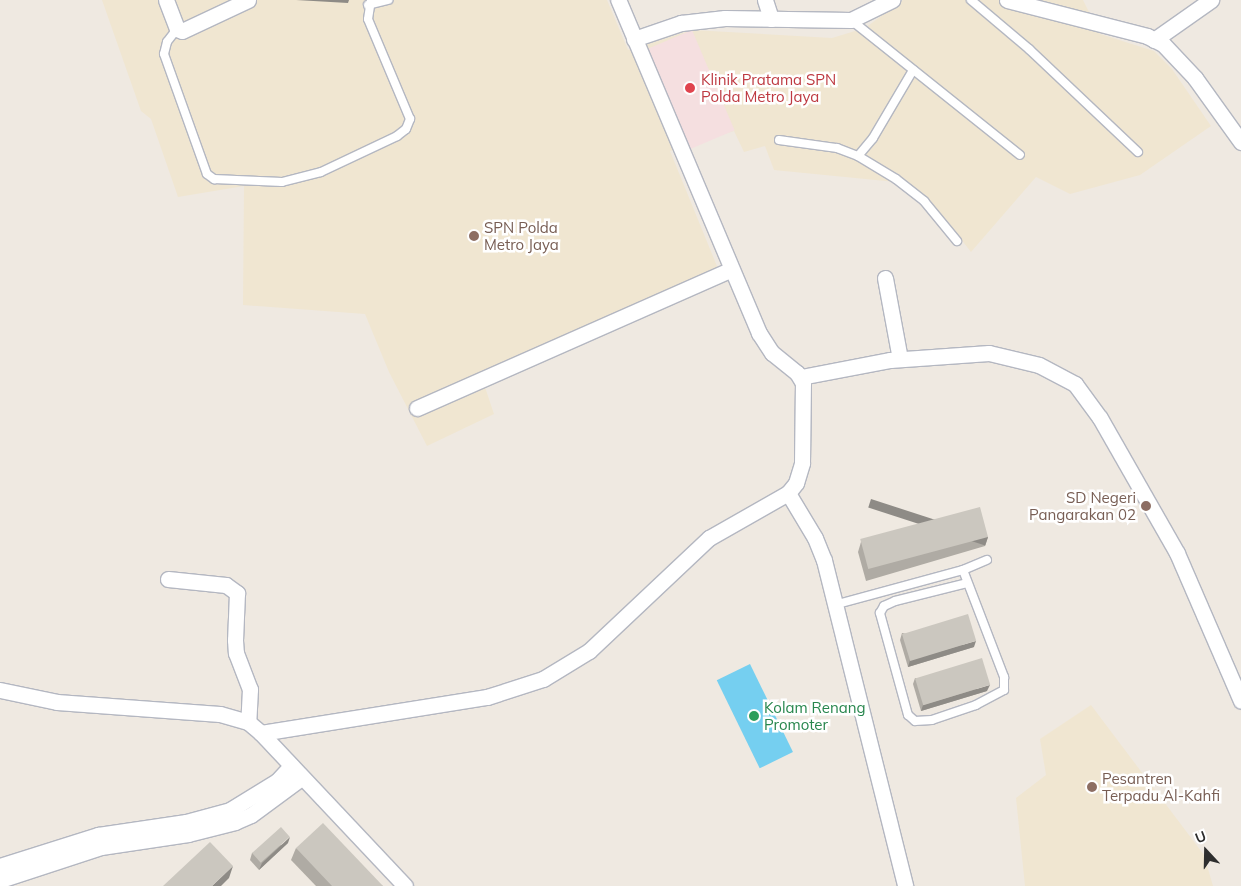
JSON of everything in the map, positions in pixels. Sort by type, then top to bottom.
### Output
[{"type":"street","points":[[166,0],[177,29],[189,29],[246,0]]},
{"type":"street","points":[[261,733],[486,697],[543,678],[589,651],[608,635],[709,538],[788,493],[796,483],[802,464],[804,389],[800,377],[765,344],[730,270],[618,0]]},
{"type":"street","points":[[765,0],[770,19]]},
{"type":"street","points":[[1007,0],[1154,40],[1178,57],[1241,142]]},
{"type":"street","points":[[1154,40],[1211,0]]},
{"type":"street","points":[[634,39],[658,30],[703,20],[851,20],[888,1]]},
{"type":"street","points":[[417,408],[730,270]]},
{"type":"street","points":[[885,278],[900,359]]},
{"type":"street","points":[[800,377],[900,359],[989,353],[1039,365],[1075,384],[1100,418],[1177,553],[1241,701]]},
{"type":"street","points":[[788,493],[820,548],[905,886]]},
{"type":"street","points":[[168,579],[226,585],[237,593],[236,647],[250,690],[248,722]]},
{"type":"street","points":[[0,690],[57,702],[198,712],[248,722],[261,733],[301,778],[404,886]]},
{"type":"street","points":[[0,866],[230,810],[278,781],[291,766]]},
{"type":"street","points":[[0,880],[119,837],[188,834],[235,822],[251,815],[301,778]]},
{"type":"lane","points":[[177,29],[167,42],[164,54],[207,174],[214,179],[282,182],[321,172],[397,136],[406,129],[410,119],[368,20],[370,2],[388,0]]},
{"type":"lane","points":[[971,0],[1029,49],[1138,152]]},
{"type":"lane","points":[[851,20],[1020,155]]},
{"type":"lane","points":[[858,156],[873,138],[913,70]]},
{"type":"lane","points":[[779,140],[837,148],[858,156],[896,178],[924,201],[957,241]]},
{"type":"lane","points":[[834,605],[963,570],[987,560]]},
{"type":"lane","points":[[963,570],[1004,677],[1004,690],[976,705],[932,720],[915,721],[908,714],[880,613],[884,606],[895,601],[967,583]]},
{"type":"shaded area","name":"SPN Polda Metro Jaya","points":[[102,0],[607,0],[628,50],[692,30],[832,38],[865,28],[903,0],[1083,0],[1100,34],[1154,51],[1172,69],[1211,126],[1140,175],[1070,194],[1036,177],[971,252],[946,220],[906,183],[774,170],[765,146],[744,152],[734,131],[670,151],[721,276],[482,378],[494,414],[427,446],[389,372],[365,314],[243,305],[244,186],[178,197],[151,119],[141,111]]},
{"type":"shaded area","name":"Klinik Pratama SPN Polda Metro Jaya","points":[[692,30],[735,130],[690,149],[648,49]]},
{"type":"shaded area","name":"Pesantren Terpadu Al-Kahfi","points":[[1091,705],[1204,855],[1213,886],[1025,886],[1016,798],[1046,775],[1040,739]]},
{"type":"water","name":"Kolam Renang Promoter","points":[[750,664],[793,752],[760,768],[717,680]]},
{"type":"building","points":[[980,507],[988,537],[868,569],[860,539]]},
{"type":"building","points":[[968,614],[976,641],[910,661],[902,634]]},
{"type":"building","points":[[982,658],[990,685],[923,705],[915,678]]},
{"type":"building","points":[[323,823],[383,886],[332,886],[296,848]]},
{"type":"building","points":[[281,827],[290,837],[261,863],[252,853]]},
{"type":"building","points":[[210,842],[233,866],[212,886],[163,886]]},
{"type":"place","name":"Klinik Pratama SPN Polda Metro Jaya","points":[[690,88]]},
{"type":"place","name":"SPN Polda Metro Jaya","points":[[474,236]]},
{"type":"place","name":"SD Negeri Pangarakan 02","points":[[1146,506]]},
{"type":"place","name":"Kolam Renang Promoter","points":[[754,716]]},
{"type":"place","name":"Pesantren Terpadu Al-Kahfi","points":[[1092,787]]}]
